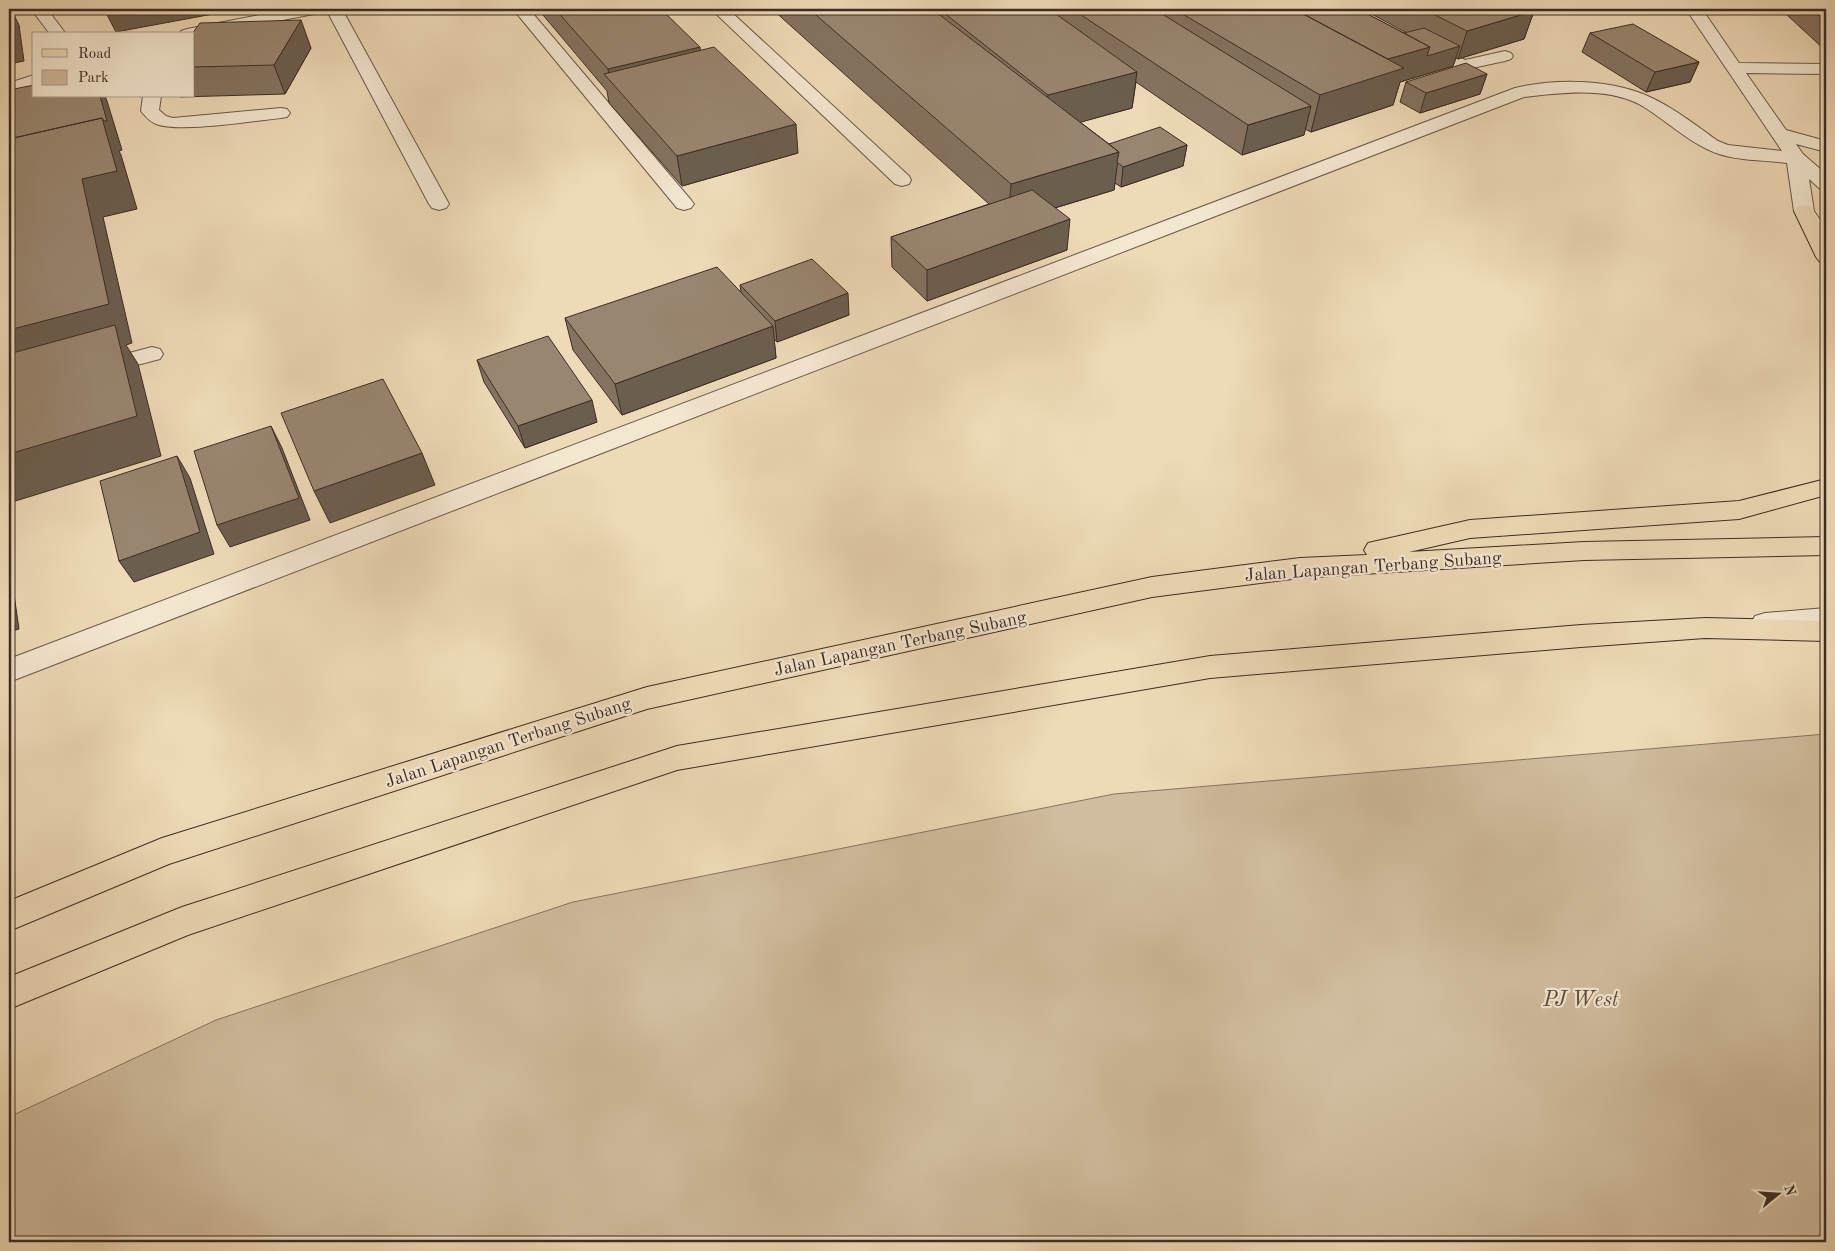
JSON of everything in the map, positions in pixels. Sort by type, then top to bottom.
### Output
[{"type":"main road","points":[[1804,211],[1826,256]]},
{"type":"main road","points":[[1300,568],[1470,529],[1738,510],[1826,487]]},
{"type":"main road","name":"Jalan Lapangan Terbang Subang","points":[[9,916],[162,852],[647,698],[1152,587],[1300,568],[1584,551],[1826,546]]},
{"type":"main road","points":[[9,993],[182,922],[677,758],[1210,667],[1581,636],[1705,628],[1826,631]]},
{"type":"street","points":[[39,9],[56,32]]},
{"type":"street","points":[[195,32],[314,9]]},
{"type":"street","points":[[334,9],[439,204]]},
{"type":"street","points":[[521,9],[684,204]]},
{"type":"street","points":[[719,9],[902,180]]},
{"type":"street","points":[[1361,9],[1463,65],[1505,56]]},
{"type":"street","points":[[1694,9],[1796,158],[1826,184]]},
{"type":"street","points":[[1347,18],[1388,41]]},
{"type":"street","points":[[1735,68],[1826,70]]},
{"type":"street","points":[[9,89],[32,81]]},
{"type":"street","points":[[9,671],[1521,92],[1580,86],[1618,92],[1648,102],[1712,145],[1725,150],[1796,158]]},
{"type":"street","points":[[152,98],[150,111],[160,120],[174,123],[281,114]]},
{"type":"street","points":[[1779,134],[1826,146]]},
{"type":"street","points":[[1796,158],[1804,211],[1826,242]]},
{"type":"street","points":[[76,375],[152,354]]},
{"type":"street","points":[[1705,628],[1826,618]]},
{"type":"green space","name":"PJ West","points":[[1826,734],[1826,1242],[9,1242],[9,1117],[216,1020],[573,902],[1114,794]]},
{"type":"building","points":[[9,9],[13,41],[9,42]]},
{"type":"building","points":[[555,9],[661,9],[700,47],[608,69]]},
{"type":"building","points":[[809,9],[932,9],[1119,152],[1011,184]]},
{"type":"building","points":[[939,9],[1049,9],[1137,72],[1048,95]]},
{"type":"building","points":[[1072,9],[1154,9],[1311,106],[1248,125]]},
{"type":"building","points":[[1174,9],[1294,9],[1404,68],[1320,95]]},
{"type":"building","points":[[1294,9],[1358,9],[1430,47],[1388,59]]},
{"type":"building","points":[[1423,9],[1528,9],[1534,11],[1467,31]]},
{"type":"building","points":[[1811,9],[1826,9],[1826,22]]},
{"type":"building","points":[[301,20],[274,65],[195,67],[195,32],[193,32],[200,23]]},
{"type":"building","points":[[1633,24],[1699,62],[1655,72],[1590,33]]},
{"type":"building","points":[[1424,28],[1460,46],[1427,56],[1430,47],[1404,33]]},
{"type":"building","points":[[714,47],[796,124],[677,156],[604,74]]},
{"type":"building","points":[[1466,63],[1487,74],[1426,93],[1406,82]]},
{"type":"building","points":[[32,85],[32,98],[101,98],[107,121],[104,121],[102,118],[9,139],[9,90]]},
{"type":"building","points":[[102,118],[117,171],[82,179],[109,304],[9,330],[9,139]]},
{"type":"building","points":[[1160,127],[1187,145],[1123,167],[1117,162],[1119,152],[1109,144]]},
{"type":"building","points":[[1032,190],[1070,219],[927,270],[891,237]]},
{"type":"building","points":[[812,259],[848,293],[775,321],[740,285]]},
{"type":"building","points":[[717,267],[773,326],[615,384],[565,318]]},
{"type":"building","points":[[115,325],[137,416],[9,454],[9,354]]},
{"type":"building","points":[[548,336],[592,400],[518,426],[477,360]]},
{"type":"building","points":[[383,379],[422,453],[314,491],[281,413]]},
{"type":"building","points":[[271,426],[299,498],[217,525],[194,451]]},
{"type":"building","points":[[177,456],[200,532],[119,561],[100,481]]}]
